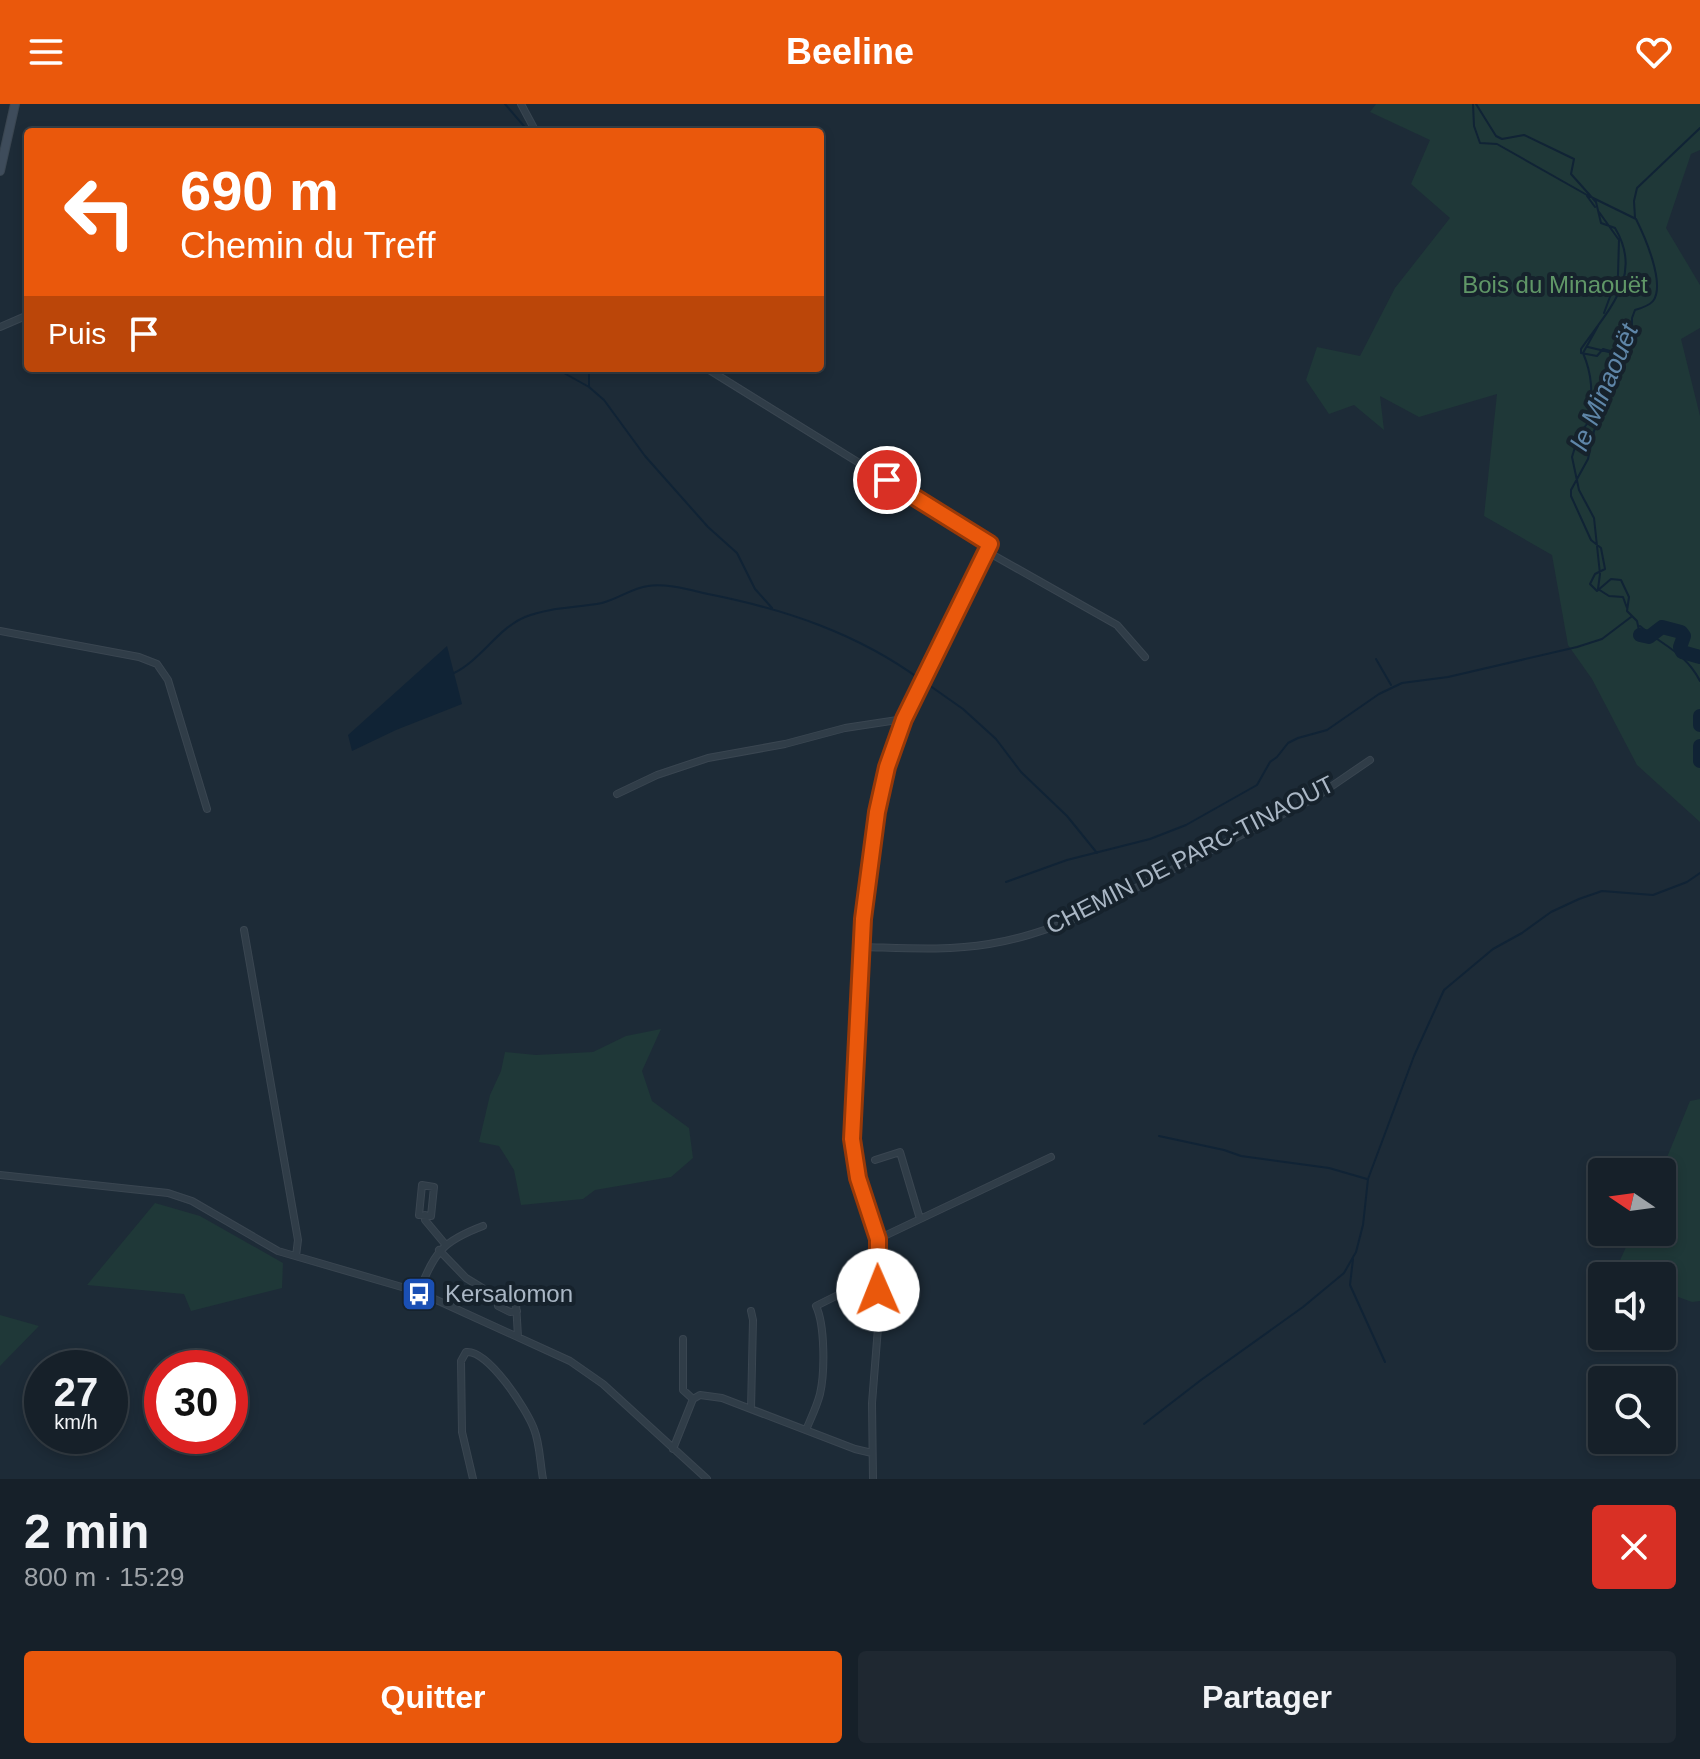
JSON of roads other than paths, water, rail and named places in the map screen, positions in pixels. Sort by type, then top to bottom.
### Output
[{"type":"main road","points":[[0,171],[15,104]]},
{"type":"street","points":[[521,104],[534,128]]},
{"type":"street","points":[[0,327],[24,317]]},
{"type":"street","points":[[712,372],[988,548],[1117,625],[1145,657]]},
{"type":"street","points":[[873,1479],[872,1403],[879,1315],[878,1239],[858,1178],[852,1139],[863,919],[877,812],[887,767],[904,719],[988,548]]},
{"type":"street","points":[[0,631],[139,657],[157,664],[168,680],[207,809]]},
{"type":"street","points":[[617,794],[657,775],[708,758],[785,744],[845,728],[904,719]]},
{"type":"street","name":"CHEMIN DE PARC-TINAOUT","points":[[862,947],[927,948],[988,944],[1027,936],[1068,922],[1313,799],[1370,760]]},
{"type":"street","points":[[244,930],[298,1240],[296,1256]]},
{"type":"street","points":[[875,1160],[900,1152],[920,1219]]},
{"type":"street","points":[[878,1239],[1051,1157]]},
{"type":"street","points":[[0,1175],[168,1193],[192,1201],[278,1251],[419,1292],[570,1361],[592,1376],[707,1479]]},
{"type":"street","points":[[422,1185],[434,1187],[431,1216],[425,1215],[419,1215],[422,1185]]},
{"type":"street","points":[[425,1215],[425,1220],[445,1244]]},
{"type":"street","points":[[419,1292],[439,1250],[456,1236],[483,1226]]},
{"type":"street","points":[[439,1250],[466,1278],[497,1297],[498,1306],[510,1312],[517,1311],[518,1337]]},
{"type":"street","points":[[806,1430],[821,1382],[822,1318],[816,1306],[856,1286]]},
{"type":"street","points":[[751,1311],[751,1409]]},
{"type":"street","points":[[683,1339],[683,1390],[693,1399]]},
{"type":"street","points":[[473,1479],[462,1432],[461,1361],[466,1352],[472,1351],[484,1357],[496,1370],[534,1427],[543,1479]]},
{"type":"street","points":[[673,1449],[693,1399],[700,1395],[713,1395],[872,1453]]},
{"type":"water","points":[[447,646],[462,704],[352,751],[348,735]]},
{"type":"waterway","points":[[505,104],[526,128]]},
{"type":"waterway","name":"le Minaouët","points":[[1473,104],[1474,126],[1480,143],[1497,144],[1636,219],[1652,260],[1657,283],[1653,301],[1635,310],[1632,326],[1618,342],[1614,365],[1599,409],[1579,434],[1572,457],[1579,490],[1594,518],[1600,574],[1598,589],[1609,596],[1623,597],[1627,608]]},
{"type":"waterway","points":[[1476,104],[1496,136],[1502,139],[1524,135],[1574,159],[1571,174],[1596,202],[1601,223],[1615,228],[1623,245],[1626,262],[1619,292],[1581,349],[1581,353],[1597,356],[1603,349],[1621,354],[1615,374],[1604,381],[1599,390],[1596,401],[1600,417],[1588,459],[1571,490],[1571,496],[1591,540],[1601,548],[1605,569],[1595,574],[1590,584],[1597,591],[1611,579],[1621,580],[1629,597],[1627,611],[1637,621],[1640,635]]},
{"type":"waterway","points":[[1635,218],[1637,188],[1700,128]]},
{"type":"waterway","points":[[1587,196],[1595,207]]},
{"type":"waterway","points":[[1599,212],[1619,240],[1618,275],[1604,313]]},
{"type":"waterway","points":[[1590,418],[1591,385],[1583,353],[1598,326]]},
{"type":"waterway","points":[[1588,347],[1613,353]]},
{"type":"waterway","points":[[562,372],[589,387],[604,400],[645,456],[708,527],[737,553],[755,589],[772,608]]},
{"type":"waterway","points":[[589,372],[589,386]]},
{"type":"waterway","points":[[454,673],[473,660],[506,628],[525,617],[553,609],[602,603],[642,587],[662,585],[792,615],[846,636],[897,663],[921,680]]},
{"type":"waterway","points":[[1006,882],[1067,860],[1150,839],[1186,825],[1257,785],[1270,762],[1288,743],[1327,730],[1379,694],[1402,683],[1448,677],[1577,647],[1602,639],[1631,617]]},
{"type":"waterway","name":"le Minaouët","points":[[1640,626],[1688,663],[1700,681]]},
{"type":"waterway","name":"le Minaouët","points":[[1640,635],[1649,637],[1662,627],[1681,632],[1684,636],[1680,647],[1682,652],[1700,657]]},
{"type":"waterway","points":[[1376,659],[1391,685]]},
{"type":"waterway","points":[[926,683],[963,709],[996,739],[1021,772],[1067,816],[1097,853]]},
{"type":"waterway","name":"le Minaouët","points":[[1700,716],[1700,725]]},
{"type":"waterway","name":"le Minaouët","points":[[1700,746],[1700,761]]},
{"type":"waterway","points":[[1144,1424],[1303,1307],[1344,1273],[1356,1252],[1363,1225],[1368,1179],[1414,1056],[1444,990],[1493,949],[1551,912],[1579,899],[1602,891],[1653,895],[1687,882],[1700,873]]},
{"type":"waterway","points":[[1159,1136],[1241,1156],[1329,1168],[1367,1179]]},
{"type":"waterway","points":[[1353,1259],[1350,1285],[1385,1362]]},
{"type":"place","name":"Kersalomon","points":[[419,1294]]},
{"type":"park label","name":"Bois du Minaouët","points":[[1555,285]]}]
